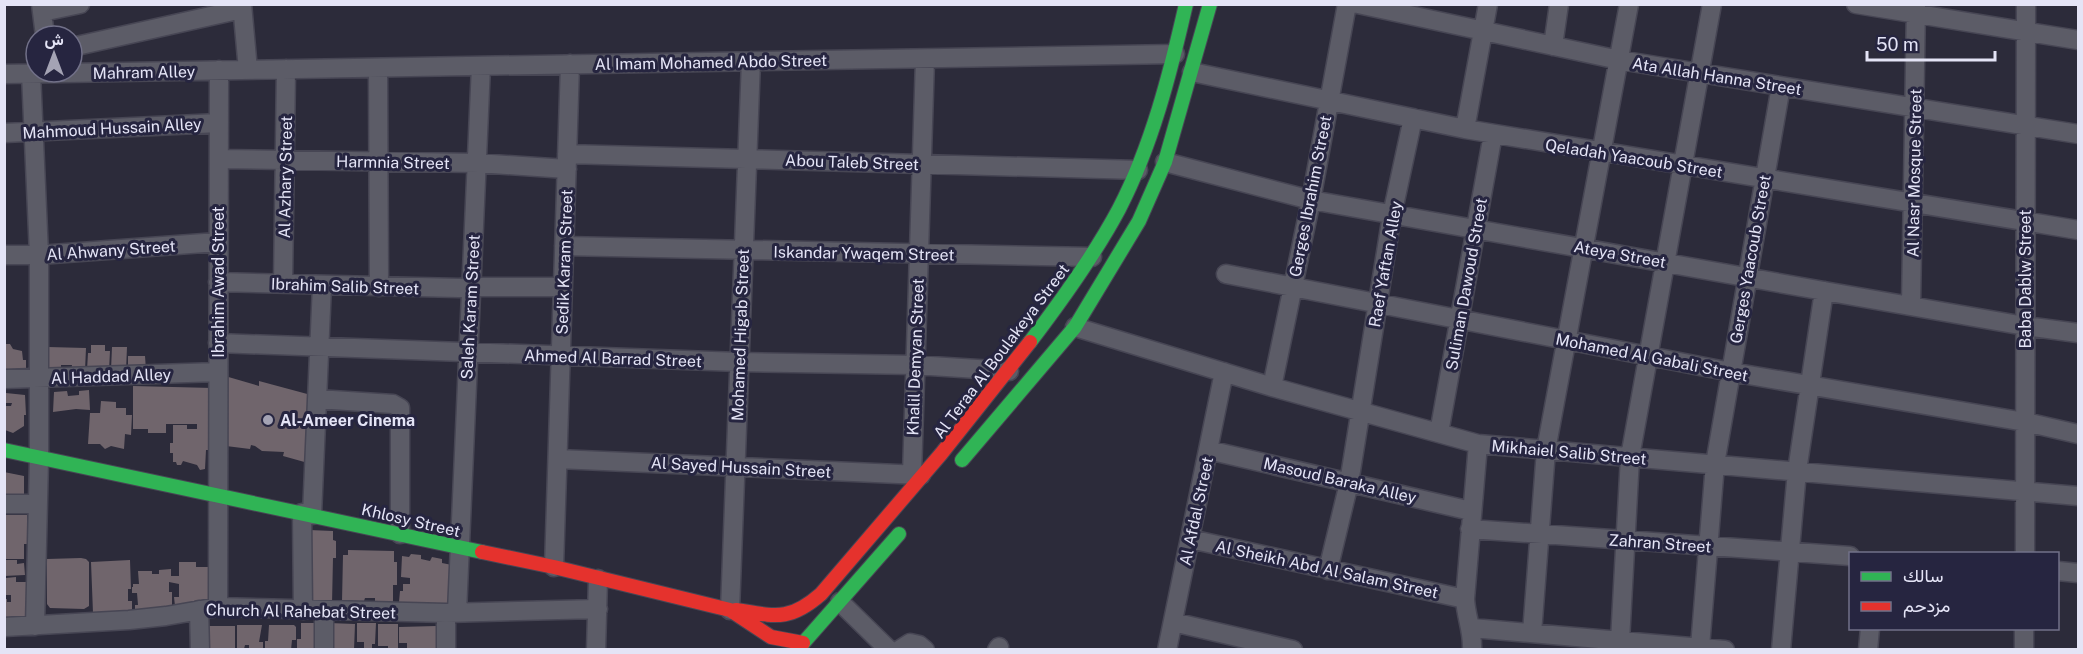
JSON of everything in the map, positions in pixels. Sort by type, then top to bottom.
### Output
[{"type":"main road","name":"Al Teraa Al Boulakeya Street","points":[[944,467],[1009,371],[1092,257],[1138,170],[1161,105],[1186,4]]},
{"type":"main road","name":"Al Teraa Al Boulakeya Street","points":[[730,610],[779,617],[791,615],[804,608],[826,587],[918,475],[944,467],[1075,327],[1139,221],[1165,162],[1210,4]]},
{"type":"main road","name":"Khlosy Street","points":[[4,450],[554,567],[730,610],[767,643],[800,646]]},
{"type":"main road","points":[[800,646],[907,525]]},
{"type":"street","points":[[43,24],[41,8],[80,4]]},
{"type":"street","name":"Gerges Ibrahim Street","points":[[1272,387],[1311,200],[1347,4]]},
{"type":"street","name":"Ata Allah Hanna Street","points":[[1358,4],[1619,60],[2079,134]]},
{"type":"street","points":[[1465,129],[1488,4]]},
{"type":"street","points":[[1553,46],[1559,4]]},
{"type":"street","points":[[1532,633],[1546,450],[1629,4]]},
{"type":"street","points":[[1620,641],[1630,457],[1712,4]]},
{"type":"street","points":[[1856,4],[1916,9],[2026,32],[2079,40]]},
{"type":"street","name":"Baba Dablw Street","points":[[2025,552],[2026,4]]},
{"type":"street","points":[[84,44],[242,7],[248,70]]},
{"type":"street","name":"Al Nasr Mosque Street","points":[[1911,306],[1916,9]]},
{"type":"street","name":"Al Imam Mohamed Abdo Street","points":[[248,70],[1175,54]]},
{"type":"street","name":"Khalil Demyan Street","points":[[918,475],[915,365],[925,58]]},
{"type":"street","name":"Mohamed Higab Street","points":[[730,610],[751,61]]},
{"type":"street","name":"Sedik Karam Street","points":[[554,567],[570,64]]},
{"type":"street","name":"Saleh Karam Street","points":[[446,650],[460,548],[481,66]]},
{"type":"street","points":[[378,68],[379,287]]},
{"type":"street","name":"Al Azhary Street","points":[[283,284],[286,69]]},
{"type":"street","name":"Ibrahim Awad Street","points":[[218,607],[219,70]]},
{"type":"street","name":"Mahram Alley","points":[[84,72],[248,70]]},
{"type":"street","name":"Qeladah Yaacoub Street","points":[[1192,72],[1493,134],[2079,230]]},
{"type":"street","name":"Mahram Alley","points":[[4,74],[24,74]]},
{"type":"street","points":[[31,84],[39,255],[39,459],[35,626]]},
{"type":"street","name":"Gerges Yaacoub Street","points":[[1700,647],[1715,464],[1780,86]]},
{"type":"street","name":"Raef Yaftan Alley","points":[[1328,570],[1349,483],[1392,214],[1413,118]]},
{"type":"street","name":"Mahmoud Hussain Alley","points":[[4,133],[219,123]]},
{"type":"street","name":"Suliman Dawoud Street","points":[[1439,433],[1493,134]]},
{"type":"street","name":"Harmnia Street","points":[[219,159],[567,162]]},
{"type":"street","name":"Abou Taleb Street","points":[[567,162],[747,159],[1138,170]]},
{"type":"street","name":"Ateya Street","points":[[1165,162],[1311,200],[2025,326],[2079,333]]},
{"type":"street","name":"Al Ahwany Street","points":[[4,255],[39,255],[218,242]]},
{"type":"street","name":"Iskandar Ywaqem Street","points":[[564,246],[1092,257]]},
{"type":"street","name":"Mohamed Al Gabali Street","points":[[1226,274],[1731,372],[2025,422],[2079,434]]},
{"type":"street","name":"Ibrahim Salib Street","points":[[218,282],[379,287],[563,287]]},
{"type":"street","points":[[303,610],[322,285]]},
{"type":"street","points":[[1781,650],[1797,471],[1824,291]]},
{"type":"street","name":"Mikhaiel Salib Street","points":[[1075,327],[1272,387],[1478,444],[2079,496]]},
{"type":"street","name":"Ahmed Al Barrad Street","points":[[218,343],[739,362],[915,365],[1009,371]]},
{"type":"street","name":"Al Haddad Alley","points":[[4,380],[218,372]]},
{"type":"street","name":"Al Afdal Street","points":[[1167,650],[1224,372]]},
{"type":"street","points":[[317,399],[393,404],[400,408],[400,534]]},
{"type":"street","points":[[1472,650],[1472,628],[1466,611],[1465,599],[1478,444]]},
{"type":"street","name":"Masoud Baraka Alley","points":[[1208,450],[1349,483],[1471,520]]},
{"type":"street","name":"Al Sayed Hussain Street","points":[[558,459],[918,475]]},
{"type":"street","points":[[4,504],[38,504]]},
{"type":"street","name":"Zahran Street","points":[[1471,520],[1540,534],[1849,556]]},
{"type":"street","name":"Al Sheikh Abd Al Salam Street","points":[[1190,539],[1465,599]]},
{"type":"street","points":[[2059,571],[2079,573]]},
{"type":"street","points":[[596,650],[598,579]]},
{"type":"street","points":[[840,602],[889,650]]},
{"type":"street","name":"Church Al Rahebat Street","points":[[4,627],[129,620],[218,607],[452,613],[598,609]]},
{"type":"street","points":[[200,610],[200,650]]},
{"type":"street","points":[[324,611],[324,650]]},
{"type":"street","points":[[1173,622],[1293,650]]},
{"type":"street","points":[[1472,628],[1725,650]]},
{"type":"street","points":[[1868,650],[1870,630]]},
{"type":"street","points":[[2024,630],[2024,650]]},
{"type":"street","points":[[899,650],[910,643],[919,645],[925,650]]},
{"type":"building","points":[[4,344],[10,344],[13,349],[22,351],[23,360],[26,360],[26,369],[23,369],[23,372],[4,372]]},
{"type":"building","points":[[91,345],[105,345],[105,351],[110,351],[109,371],[87,370]]},
{"type":"building","points":[[48,347],[86,348],[85,371],[71,371],[72,365],[61,365],[61,370],[48,370]]},
{"type":"building","points":[[112,347],[127,347],[126,371],[111,370]]},
{"type":"building","points":[[128,356],[145,356],[146,370],[128,370]]},
{"type":"building","name":"Al-Ameer Cinema","points":[[225,376],[259,386],[259,381],[311,395],[308,463],[283,456],[284,452],[262,451],[251,445],[250,449],[226,446]]},
{"type":"building","points":[[133,386],[213,388],[212,423],[208,423],[209,450],[206,450],[205,469],[200,470],[197,465],[183,461],[181,465],[177,465],[173,462],[173,453],[170,453],[170,443],[173,443],[173,425],[187,425],[187,429],[197,429],[197,424],[166,424],[166,433],[148,433],[148,429],[133,429]]},
{"type":"building","points":[[89,390],[90,410],[53,412],[54,392],[67,391],[68,396],[79,395],[79,391]]},
{"type":"building","points":[[6,393],[25,395],[24,426],[13,433],[5,430],[5,408],[11,406],[12,403],[6,403]]},
{"type":"building","points":[[101,401],[116,402],[116,408],[126,408],[126,415],[132,415],[131,435],[125,434],[124,449],[111,446],[105,449],[100,444],[88,444],[90,413],[100,413]]},
{"type":"building","points":[[4,472],[24,476],[24,496],[4,496]]},
{"type":"building","points":[[4,515],[27,515],[27,544],[24,544],[24,559],[4,559],[4,545],[6,545]]},
{"type":"building","points":[[309,530],[333,531],[333,540],[336,541],[336,558],[333,558],[332,604],[307,603]]},
{"type":"building","points":[[348,550],[394,551],[394,562],[397,562],[397,585],[393,585],[393,602],[375,602],[375,598],[365,598],[364,601],[342,601],[343,555],[348,555]]},
{"type":"building","points":[[411,554],[421,555],[421,559],[430,561],[432,557],[442,559],[442,563],[452,565],[450,605],[403,605],[399,602],[403,584],[410,584],[410,578],[401,577],[402,556],[409,557]]},
{"type":"building","points":[[81,558],[89,562],[89,606],[84,609],[50,608],[47,604],[47,559]]},
{"type":"building","points":[[4,560],[17,560],[17,564],[24,563],[25,575],[4,576]]},
{"type":"building","points":[[130,560],[131,589],[128,589],[128,601],[132,601],[132,613],[93,613],[91,562]]},
{"type":"building","points":[[179,562],[196,562],[196,567],[209,567],[209,606],[175,606],[174,597],[179,597],[179,584],[169,582],[169,592],[172,592],[172,609],[135,610],[135,605],[138,605],[137,593],[132,593],[132,587],[133,584],[139,584],[138,571],[152,571],[152,574],[159,574],[159,570],[171,569],[171,576],[179,576]]},
{"type":"building","points":[[16,577],[16,582],[27,582],[27,623],[4,624],[4,599],[11,602],[11,595],[5,595],[6,578]]},
{"type":"building","points":[[301,623],[321,623],[321,649],[297,649],[297,639],[301,639]]},
{"type":"building","points":[[329,623],[355,624],[354,650],[325,650]]},
{"type":"building","points":[[357,623],[376,623],[375,644],[372,644],[372,648],[364,648],[364,642],[357,642]]},
{"type":"building","points":[[378,624],[398,624],[398,650],[388,650],[388,646],[378,646]]},
{"type":"building","points":[[237,625],[262,625],[259,642],[263,642],[263,649],[249,649],[249,645],[245,645],[244,649],[237,649]]},
{"type":"building","points":[[269,625],[294,625],[296,627],[296,640],[292,640],[291,650],[265,650]]},
{"type":"building","points":[[209,626],[235,626],[235,650],[209,650],[207,637]]},
{"type":"building","points":[[436,626],[436,650],[407,650],[407,643],[399,643],[399,627]]},
{"type":"traffic: fast","points":[[1030,342],[1088,261],[1131,185],[1159,109],[1186,4]]},
{"type":"traffic: fast","points":[[962,460],[1075,327],[1139,221],[1165,162],[1210,4]]},
{"type":"traffic: fast","points":[[4,450],[482,552]]},
{"type":"traffic: fast","points":[[797,650],[899,534]]},
{"type":"traffic: jam","points":[[736,610],[781,615],[800,609],[821,594],[941,454],[1030,342]]},
{"type":"traffic: jam","points":[[482,552],[730,610],[771,637],[803,643]]},
{"type":"place","name":"Al-Ameer Cinema","points":[[268,420]]}]
